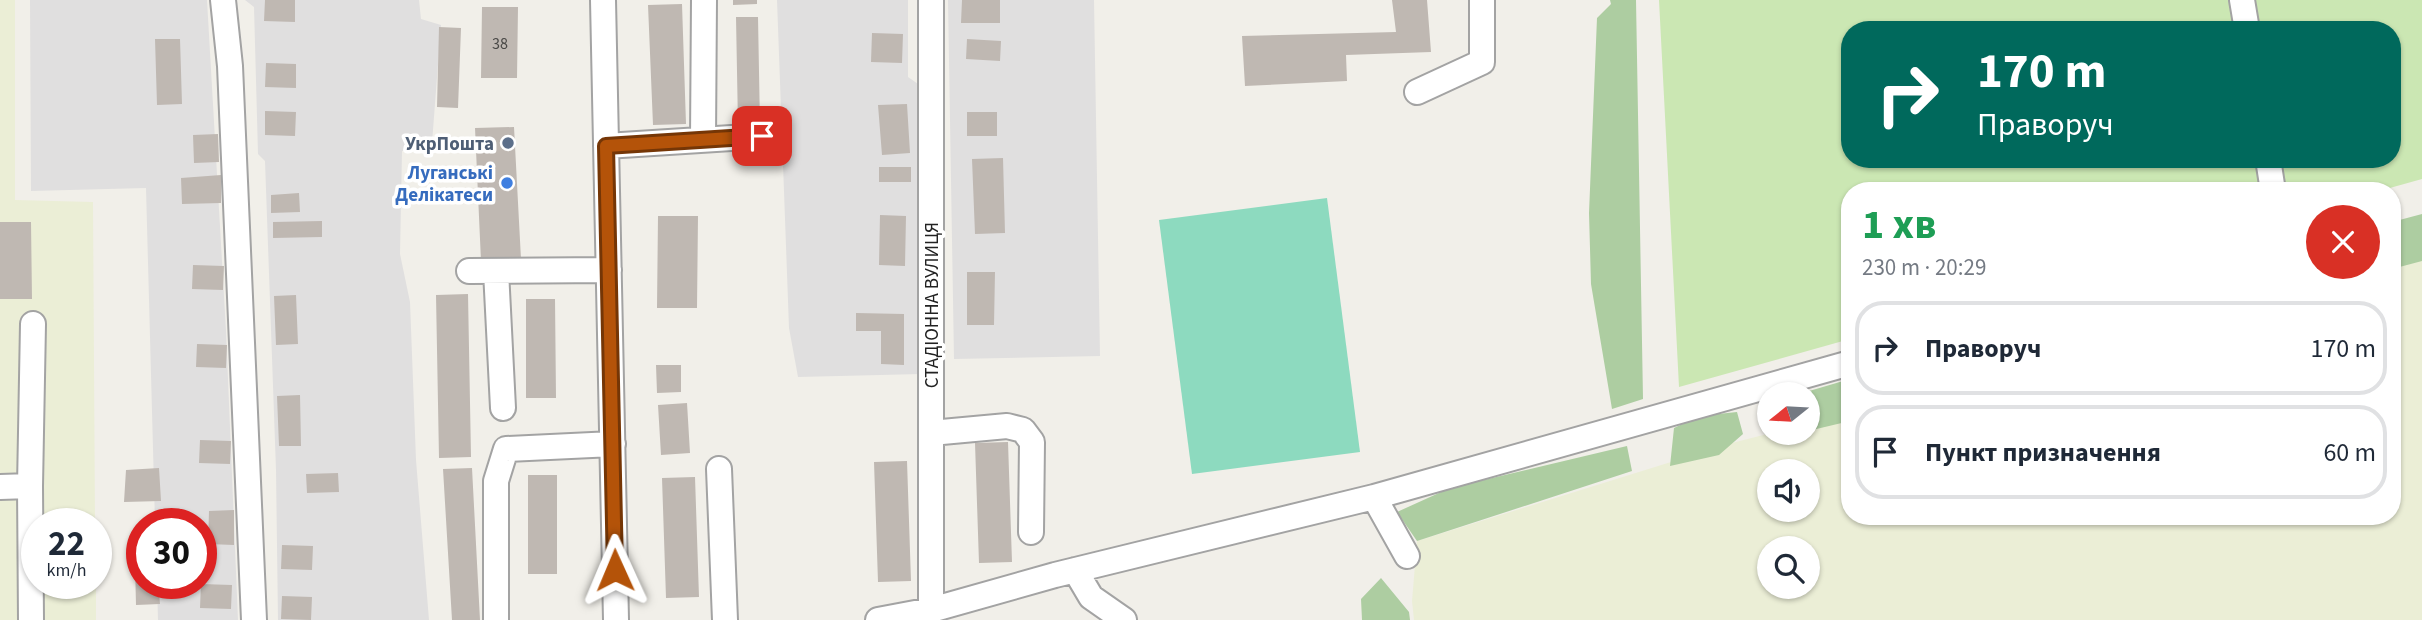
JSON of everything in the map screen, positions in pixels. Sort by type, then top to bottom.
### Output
[{"type":"street","points":[[223,0],[230,80],[254,620]]},
{"type":"street","points":[[603,0],[617,620]]},
{"type":"street","points":[[704,139],[705,0]]},
{"type":"street","name":"СТАДІОННА ВУЛИЦЯ","points":[[931,0],[932,610]]},
{"type":"street","points":[[1417,92],[1482,62],[1482,0]]},
{"type":"street","points":[[2242,0],[2246,21]]},
{"type":"street","points":[[606,146],[762,136]]},
{"type":"street","points":[[469,271],[609,270]]},
{"type":"street","points":[[496,271],[503,408]]},
{"type":"street","points":[[32,620],[30,486],[33,324]]},
{"type":"street","points":[[878,620],[932,610],[960,612],[1075,570],[1374,497],[1841,366]]},
{"type":"street","points":[[931,433],[1007,426],[1023,430],[1032,442],[1031,532]]},
{"type":"street","points":[[496,620],[496,481],[506,449],[612,444]]},
{"type":"street","points":[[719,469],[725,620]]},
{"type":"street","points":[[0,487],[30,486]]},
{"type":"street","points":[[1374,497],[1407,556]]},
{"type":"street","points":[[1075,570],[1091,597],[1124,620]]},
{"type":"shaded area","points":[[30,0],[207,0],[226,331],[238,620],[158,620],[157,599],[217,599],[217,508],[155,508],[146,188],[31,191]]},
{"type":"shaded area","points":[[245,0],[419,0],[421,19],[441,25],[432,143],[402,151],[400,254],[410,302],[416,460],[429,620],[278,620],[276,470],[265,161],[258,154],[254,7]]},
{"type":"shaded area","points":[[777,0],[908,0],[908,77],[921,86],[921,374],[798,377],[789,328]]},
{"type":"shaded area","points":[[948,0],[1094,0],[1100,356],[954,359]]},
{"type":"green space","points":[[0,0],[15,0],[15,200],[93,202],[95,508],[21,508],[21,599],[96,599],[96,620],[0,620]]},
{"type":"green space","points":[[1610,0],[1636,0],[1643,399],[1612,409],[1591,284],[1589,213],[1597,18],[1611,4]]},
{"type":"green space","points":[[1659,0],[2422,0],[2422,179],[2401,185],[2401,182],[1841,182],[1841,342],[1679,387]]},
{"type":"green space","points":[[1327,198],[1360,452],[1192,474],[1159,220]]},
{"type":"green space","points":[[2422,214],[2422,261],[2401,267],[2401,220]]},
{"type":"green space","points":[[2422,260],[2422,620],[1414,620],[1412,601],[1417,541],[1757,437],[1757,445],[1820,445],[1820,421],[1841,415],[1841,525],[2401,525],[2401,266]]},
{"type":"green space","points":[[1841,382],[1841,423],[1820,428],[1820,388]]},
{"type":"green space","points":[[1737,412],[1743,434],[1719,455],[1670,466],[1674,428],[1699,416]]},
{"type":"green space","points":[[1627,446],[1632,471],[1417,541],[1397,512],[1450,488]]},
{"type":"green space","points":[[1381,578],[1409,612],[1410,620],[1362,620],[1361,599]]},
{"type":"building","points":[[265,0],[295,0],[295,22],[264,21]]},
{"type":"building","points":[[733,0],[757,0],[757,4],[733,5]]},
{"type":"building","points":[[962,0],[1000,0],[1000,23],[961,23]]},
{"type":"building","points":[[1392,0],[1427,0],[1431,52],[1346,55],[1347,81],[1245,86],[1242,36],[1396,32]]},
{"type":"building","points":[[682,4],[686,124],[653,125],[648,5]]},
{"type":"building","points":[[482,7],[518,7],[517,78],[481,78]]},
{"type":"building","points":[[736,17],[758,17],[760,126],[738,126]]},
{"type":"building","points":[[439,27],[461,28],[458,108],[437,107]]},
{"type":"building","points":[[872,33],[903,34],[902,63],[871,62]]},
{"type":"building","points":[[155,39],[180,39],[182,104],[157,105]]},
{"type":"building","points":[[967,39],[1001,41],[1000,61],[966,59]]},
{"type":"building","points":[[266,63],[296,64],[296,88],[265,87]]},
{"type":"building","points":[[907,104],[910,153],[882,155],[878,105]]},
{"type":"building","points":[[265,111],[296,112],[295,136],[265,135]]},
{"type":"building","points":[[967,112],[997,112],[997,136],[967,136]]},
{"type":"building","points":[[514,127],[521,259],[481,261],[475,128]]},
{"type":"building","points":[[218,134],[219,162],[194,163],[193,135]]},
{"type":"building","points":[[1003,158],[1005,233],[975,234],[972,159]]},
{"type":"building","points":[[879,167],[911,167],[911,182],[879,182]]},
{"type":"building","points":[[221,175],[221,203],[182,204],[181,178]]},
{"type":"building","points":[[299,193],[300,212],[271,213],[271,195]]},
{"type":"building","points":[[880,215],[906,216],[905,266],[879,265]]},
{"type":"building","points":[[658,216],[698,216],[697,308],[657,308]]},
{"type":"building","points":[[322,221],[322,237],[273,238],[273,222]]},
{"type":"building","points":[[0,222],[31,222],[32,299],[0,299]]},
{"type":"building","points":[[193,265],[224,266],[223,290],[192,289]]},
{"type":"building","points":[[967,272],[995,272],[994,325],[967,325]]},
{"type":"building","points":[[468,294],[471,457],[439,458],[436,295]]},
{"type":"building","points":[[296,295],[298,344],[276,345],[274,296]]},
{"type":"building","points":[[526,299],[555,299],[556,398],[526,398]]},
{"type":"building","points":[[856,313],[904,314],[904,365],[881,364],[881,331],[856,331]]},
{"type":"building","points":[[197,344],[227,345],[226,368],[196,367]]},
{"type":"building","points":[[656,365],[681,365],[681,392],[657,393]]},
{"type":"building","points":[[300,395],[301,446],[279,446],[277,396]]},
{"type":"building","points":[[687,403],[690,453],[661,455],[658,405]]},
{"type":"building","points":[[200,440],[231,441],[230,464],[199,463]]},
{"type":"building","points":[[1008,442],[1012,562],[979,563],[975,443]]},
{"type":"building","points":[[907,461],[911,581],[878,582],[874,462]]},
{"type":"building","points":[[159,468],[161,501],[124,502],[126,470]]},
{"type":"building","points":[[472,468],[480,620],[452,620],[443,469]]},
{"type":"building","points":[[338,473],[339,492],[307,493],[306,474]]},
{"type":"building","points":[[528,475],[557,475],[557,574],[528,574]]},
{"type":"building","points":[[695,477],[699,597],[666,598],[662,478]]},
{"type":"building","points":[[234,510],[234,545],[217,544],[217,511]]},
{"type":"building","points":[[282,545],[313,546],[312,570],[281,569]]},
{"type":"building","points":[[217,585],[232,585],[231,609],[200,608],[200,599],[217,599]]},
{"type":"building","points":[[282,596],[312,597],[311,620],[281,619]]},
{"type":"building","points":[[136,599],[160,599],[160,604],[136,605]]},
{"type":"place","name":"УкрПошта","points":[[508,143]]},
{"type":"place","name":"Луганські Делікатеси","points":[[507,183]]},
{"type":"route","points":[[615,570],[606,146],[762,136]]}]
